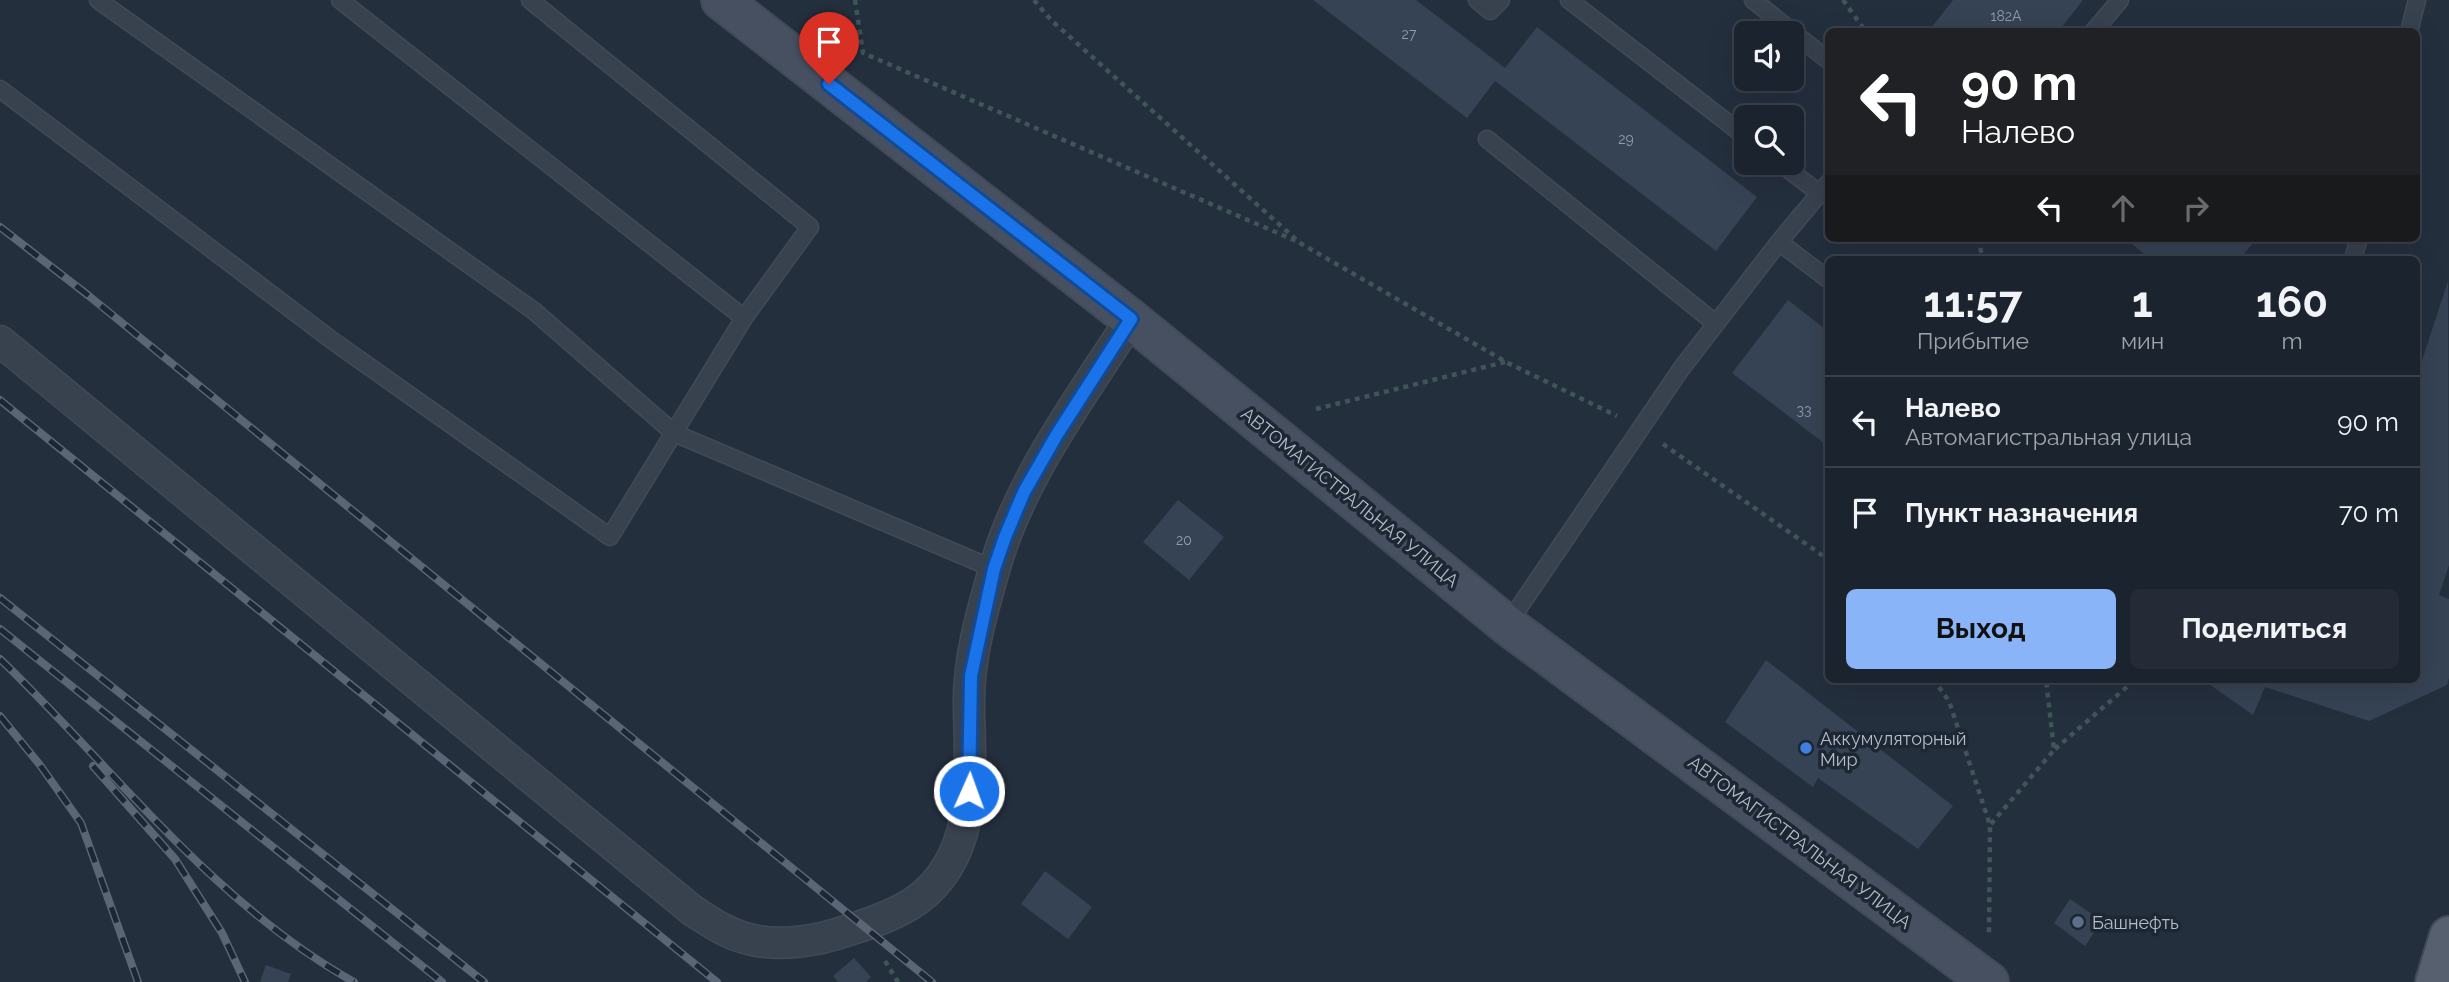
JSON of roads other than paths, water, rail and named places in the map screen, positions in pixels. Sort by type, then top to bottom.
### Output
[{"type":"main road","name":"АВТОМАГИСТРАЛЬНАЯ УЛИЦА","points":[[721,0],[1131,319],[1507,625],[1989,982]]},
{"type":"main road","points":[[2435,982],[2449,936]]},
{"type":"street","points":[[0,341],[693,911],[746,939],[774,942],[806,941],[835,935],[889,915],[916,901],[940,879],[955,856],[969,791],[971,676],[994,569],[1024,492],[1056,436],[1131,319]]},
{"type":"lane","points":[[98,0],[534,311],[674,433],[994,569]]},
{"type":"lane","points":[[340,0],[744,318]]},
{"type":"lane","points":[[0,89],[333,341],[610,537],[744,318],[810,227],[530,0]]},
{"type":"lane","points":[[1477,0],[1490,11],[1502,0]]},
{"type":"lane","points":[[1569,0],[1734,128]]},
{"type":"lane","points":[[1753,0],[1825,58]]},
{"type":"lane","points":[[2096,28],[2120,0]]},
{"type":"lane","points":[[2410,28],[2417,0]]},
{"type":"lane","points":[[1486,139],[1715,323]]},
{"type":"lane","points":[[1507,625],[1715,323],[1824,188],[1801,175]]},
{"type":"lane","points":[[1779,242],[1825,277]]},
{"type":"railway","points":[[0,227],[89,296],[932,982]]},
{"type":"railway","points":[[0,400],[717,982]]},
{"type":"railway","points":[[0,598],[484,982]]},
{"type":"railway","points":[[0,629],[442,982]]},
{"type":"railway","points":[[0,659],[210,874],[255,914],[303,950],[354,982]]},
{"type":"railway","points":[[0,716],[40,765],[81,823],[138,982]]},
{"type":"railway","points":[[93,766],[175,859],[222,933],[245,982]]},
{"type":"place","name":"Аккумуляторный Мир","points":[[1806,748]]},
{"type":"place","name":"Башнефть","points":[[2078,922]]}]
